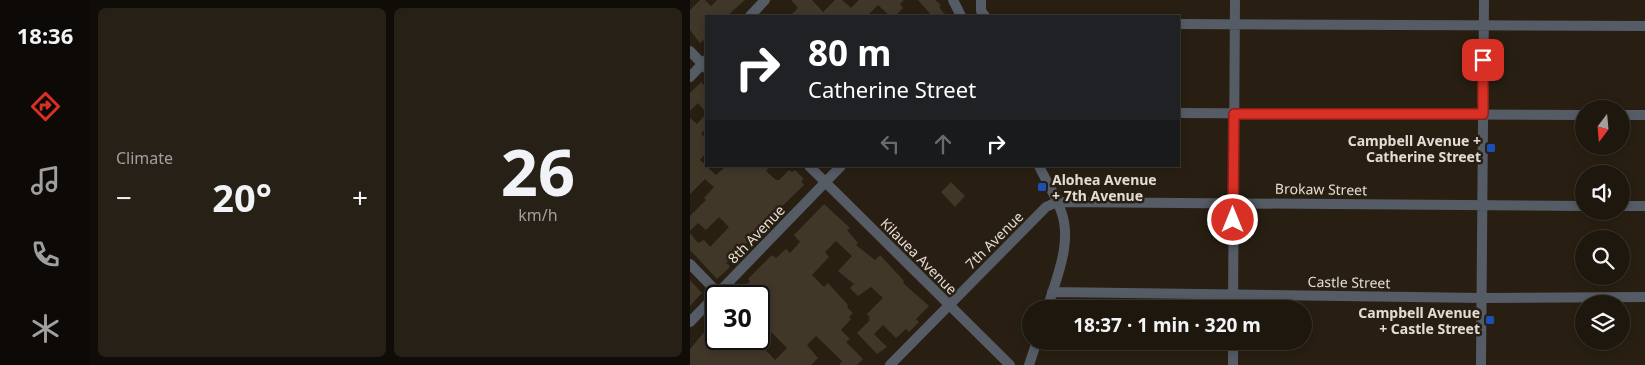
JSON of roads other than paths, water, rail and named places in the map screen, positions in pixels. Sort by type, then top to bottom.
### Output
[{"type":"street","points":[[753,15],[765,0]]},
{"type":"street","points":[[952,0],[960,15]]},
{"type":"street","points":[[1233,300],[1235,0]]},
{"type":"street","points":[[1481,365],[1484,205],[1484,0]]},
{"type":"street","points":[[1180,24],[1645,26]]},
{"type":"street","points":[[690,52],[705,64],[690,77]]},
{"type":"street","points":[[1180,113],[1575,115]]},
{"type":"street","points":[[1630,115],[1645,115]]},
{"type":"street","name":"Kilauea Avenue","points":[[810,167],[1010,365]]},
{"type":"street","name":"8th Avenue","points":[[725,285],[840,167]]},
{"type":"street","points":[[1040,167],[1062,213],[1065,239],[1050,300]]},
{"type":"street","name":"Brokaw Street","points":[[1057,202],[1575,206]]},
{"type":"street","name":"7th Avenue","points":[[890,365],[1046,207],[1057,202]]},
{"type":"street","points":[[1630,206],[1645,206]]},
{"type":"street","points":[[691,266],[711,285]]},
{"type":"street","name":"Castle Street","points":[[1052,292],[1482,298],[1645,296]]},
{"type":"street","name":"8th Avenue","points":[[690,322],[705,306]]},
{"type":"street","points":[[1029,365],[1034,350]]},
{"type":"street","points":[[1233,350],[1233,365]]},
{"type":"place","name":"Campbell Avenue + Catherine Street","points":[[1491,148]]},
{"type":"place","name":"Alohea Avenue + 7th Avenue","points":[[1042,187]]},
{"type":"place","name":"Campbell Avenue + Castle Street","points":[[1490,320]]}]
